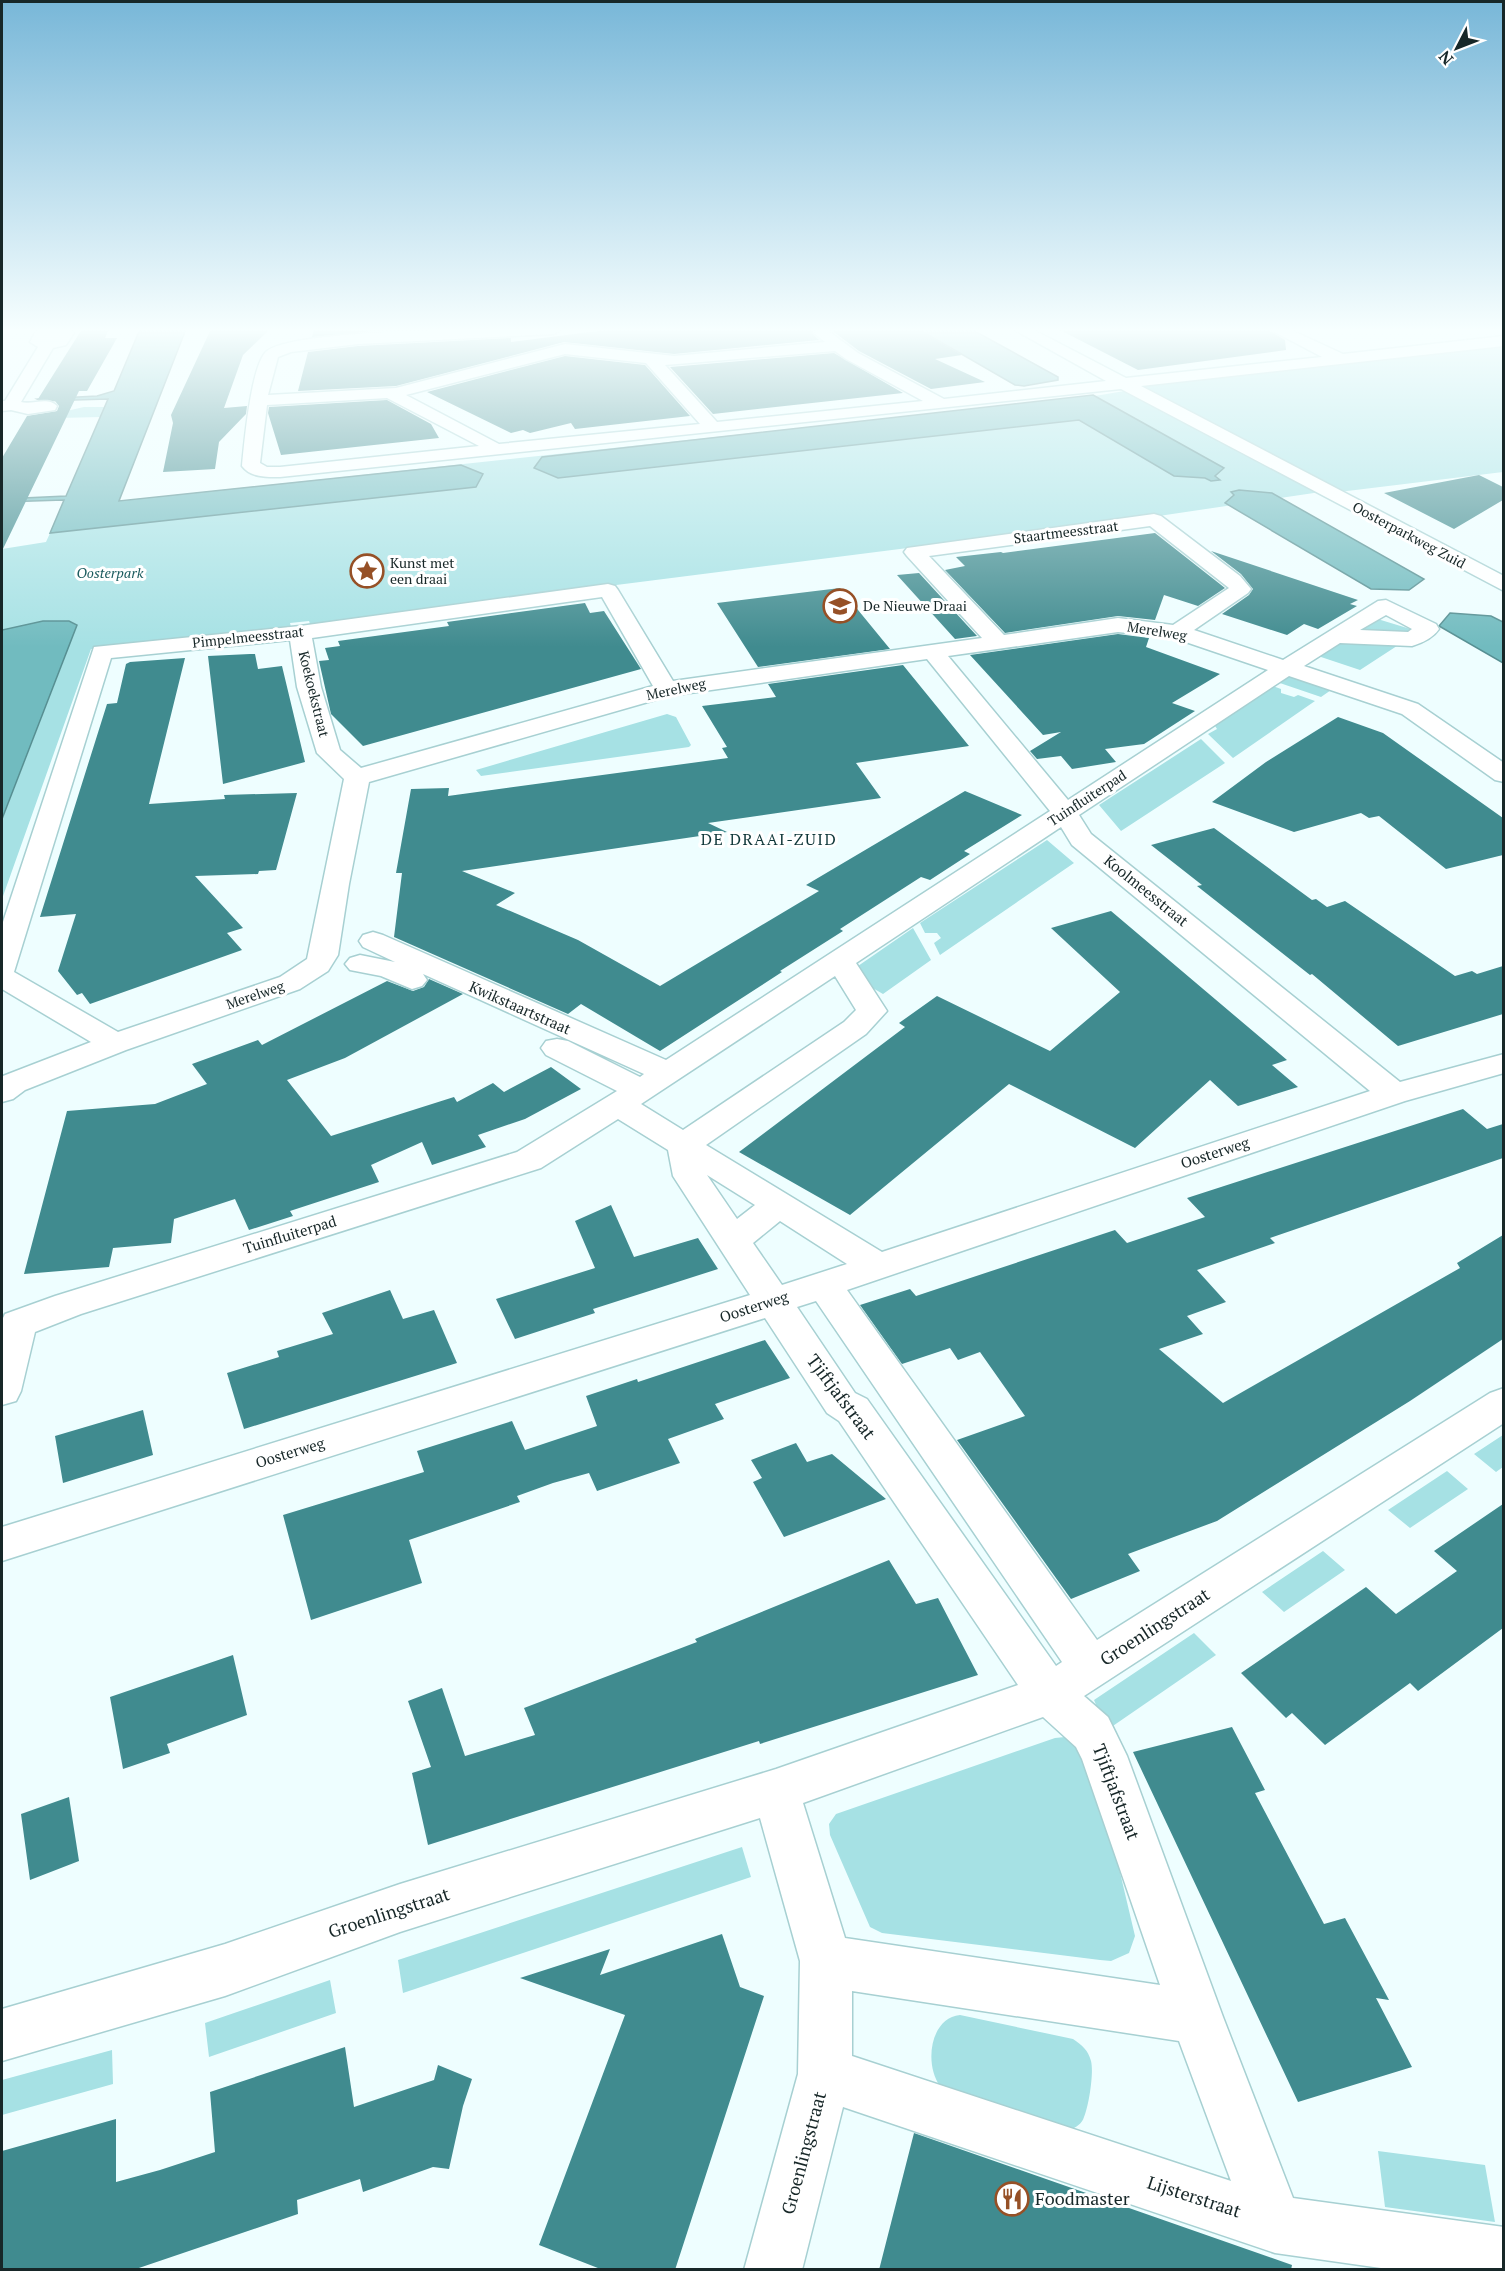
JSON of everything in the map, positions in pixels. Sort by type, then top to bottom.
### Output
[{"type":"street","points":[[255,435],[251,466],[258,471],[280,472],[637,435]]},
{"type":"street","points":[[472,435],[496,450]]},
{"type":"street","name":"Oosterparkweg Zuid","points":[[1219,435],[1503,585]]},
{"type":"street","name":"Staartmeesstraat","points":[[999,643],[914,552],[1154,520],[1233,580],[1241,589],[1177,632]]},
{"type":"street","name":"Pimpelmeesstraat","points":[[2,968],[102,652],[300,633],[608,590],[666,689]]},
{"type":"street","name":"Merelweg","points":[[2,1092],[14,1083],[115,1043],[290,983],[318,965],[324,956],[335,884],[357,777],[666,689],[1118,625],[1177,632],[1410,709],[1503,775]]},
{"type":"street","name":"Koekoekstraat","points":[[300,633],[309,687],[329,753],[357,777]]},
{"type":"street","name":"Tuinfluiterpad","points":[[2,1391],[18,1324],[68,1305],[529,1160],[668,1073],[1335,636]]},
{"type":"street","name":"Koolmeesstraat","points":[[933,652],[1065,813],[1081,839],[1395,1094]]},
{"type":"street","name":"Kwikstaartstraat","points":[[367,953],[389,969],[453,989],[500,1010],[668,1073]]},
{"type":"street","points":[[683,1144],[855,1028],[872,1011],[840,960]]},
{"type":"street","points":[[2,977],[115,1043]]},
{"type":"street","name":"Kwikstaartstraat","points":[[500,1010],[618,1077],[629,1098]]},
{"type":"street","name":"Oosterweg","points":[[2,1544],[772,1302],[1395,1094],[1503,1063]]},
{"type":"street","points":[[629,1098],[683,1144],[879,1267]]},
{"type":"street","points":[[683,1144],[690,1176],[772,1302]]},
{"type":"street","points":[[732,1241],[779,1204]]},
{"type":"street","points":[[824,1285],[1091,1667]]},
{"type":"street","name":"Tjiftjafstraat","points":[[772,1302],[841,1403],[853,1410],[1050,1694],[1092,1732],[1104,1756],[1197,2017],[1275,2224]]},
{"type":"street","points":[[853,1410],[899,1392]]},
{"type":"street","name":"Groenlingstraat","points":[[2,2035],[225,1970],[400,1908],[776,1791],[1050,1694],[1503,1402]]},
{"type":"street","name":"Groenlingstraat","points":[[773,2270],[825,2074],[826,1961],[776,1791]]},
{"type":"street","points":[[826,1961],[1197,2017]]},
{"type":"street","name":"Lijsterstraat","points":[[825,2074],[1275,2224],[1503,2256]]},
{"type":"green space","name":"Oosterpark","points":[[734,435],[1503,435],[1503,472],[1339,492],[1334,490],[1152,517],[310,624],[309,621],[290,623],[291,627],[91,649],[2,899],[2,820],[67,652],[2,664],[2,549],[46,542],[62,507]]},
{"type":"green space","points":[[1371,617],[1417,631],[1411,636],[1341,635]]},
{"type":"green space","points":[[1333,641],[1403,642],[1360,670],[1312,654]]},
{"type":"green space","points":[[1283,672],[1334,688],[1321,697],[1271,680]]},
{"type":"green space","points":[[1267,684],[1281,689],[1281,693],[1294,697],[1298,695],[1315,701],[1233,758],[1208,734],[1217,729],[1212,721]]},
{"type":"green space","points":[[667,714],[676,717],[691,745],[689,747],[481,776],[476,770]]},
{"type":"green space","points":[[1201,739],[1225,763],[1121,831],[1099,805]]},
{"type":"green space","points":[[1047,840],[1074,863],[940,955],[934,943],[941,938],[937,933],[925,933],[920,923]]},
{"type":"green space","points":[[913,928],[931,960],[883,994],[864,983],[858,966]]},
{"type":"green space","points":[[1503,1435],[1503,1467],[1496,1472],[1474,1454]]},
{"type":"green space","points":[[1447,1471],[1468,1489],[1410,1528],[1388,1510]]},
{"type":"green space","points":[[1323,1551],[1345,1570],[1284,1612],[1262,1592]]},
{"type":"green space","points":[[1194,1633],[1216,1655],[1107,1730],[1094,1700]]},
{"type":"green space","points":[[1065,1737],[1093,1758],[1135,1936],[1129,1953],[1111,1961],[1100,1960],[882,1933],[870,1927],[830,1835],[829,1824],[836,1814],[1055,1738]]},
{"type":"green space","points":[[742,1847],[751,1877],[403,1993],[398,1960]]},
{"type":"green space","points":[[330,1980],[336,2013],[209,2057],[205,2023]]},
{"type":"green space","points":[[960,2015],[1073,2039],[1082,2046],[1090,2057],[1092,2073],[1088,2105],[1080,2123],[1070,2130],[940,2086],[932,2066],[933,2043],[942,2024]]},
{"type":"green space","points":[[112,2050],[113,2084],[2,2115],[2,2080]]},
{"type":"green space","points":[[1378,2151],[1485,2165],[1495,2222],[1385,2207]]},
{"type":"shaded area","points":[[92,435],[145,435],[119,501],[461,465],[483,474],[476,487],[50,533],[64,500],[2,502],[2,499],[66,496]]},
{"type":"shaded area","points":[[738,435],[944,435],[558,478],[534,468],[542,457]]},
{"type":"shaded area","points":[[1104,435],[1165,435],[1224,468],[1215,476],[1220,480],[1174,476]]},
{"type":"shaded area","points":[[1239,490],[1272,493],[1424,579],[1409,590],[1371,589],[1225,503],[1234,495],[1231,492]]},
{"type":"shaded area","points":[[1450,613],[1491,616],[1503,622],[1503,663],[1439,626]]},
{"type":"shaded area","points":[[43,621],[69,621],[77,625],[2,819],[2,630]]},
{"type":"building","points":[[16,435],[58,435],[2,551],[2,458]]},
{"type":"building","points":[[171,435],[226,435],[219,442],[215,469],[163,472]]},
{"type":"building","points":[[275,435],[437,435],[439,438],[281,455]]},
{"type":"building","points":[[1479,475],[1503,487],[1503,500],[1454,529],[1384,493]]},
{"type":"building","points":[[1155,533],[1225,588],[1198,606],[1164,595],[1155,620],[1118,616],[1005,633],[945,570],[965,566],[956,557]]},
{"type":"building","points":[[1211,551],[1358,600],[1350,604],[1357,606],[1318,629],[1304,624],[1287,635],[1222,614],[1249,595],[1253,589],[1241,574]]},
{"type":"building","points":[[919,573],[977,636],[955,639],[897,575]]},
{"type":"building","points":[[840,588],[890,649],[758,667],[717,603]]},
{"type":"building","points":[[585,603],[590,613],[604,611],[641,669],[363,746],[331,714],[319,661],[329,660],[325,648],[340,646],[338,641],[449,626],[447,622]]},
{"type":"building","points":[[1118,634],[1149,638],[1146,647],[1220,674],[1172,703],[1195,711],[1144,744],[1105,749],[1116,762],[1072,769],[1061,756],[1037,759],[1030,751],[1061,732],[1043,735],[970,655]]},
{"type":"building","points":[[255,654],[258,669],[282,666],[305,762],[223,784],[208,656]]},
{"type":"building","points":[[185,658],[149,804],[225,799],[224,795],[297,793],[276,870],[259,871],[258,874],[195,876],[243,928],[227,933],[242,950],[90,1004],[82,993],[77,995],[58,971],[76,914],[40,917],[107,704],[117,703],[126,664]]},
{"type":"building","points":[[903,665],[969,746],[856,763],[881,798],[708,823],[727,832],[462,871],[515,893],[496,905],[578,940],[660,986],[819,891],[806,885],[965,791],[1022,815],[964,851],[970,854],[930,880],[921,877],[840,929],[843,931],[780,971],[782,972],[660,1051],[581,1004],[568,1014],[394,937],[402,873],[396,873],[411,789],[449,788],[448,796],[728,758],[722,748],[727,747],[702,706],[776,697],[768,684]]},
{"type":"building","points":[[1338,717],[1383,733],[1503,818],[1503,855],[1446,869],[1379,816],[1369,818],[1361,813],[1294,832],[1212,802],[1266,762]]},
{"type":"building","points":[[1214,828],[1312,900],[1316,899],[1327,907],[1345,901],[1455,976],[1472,971],[1477,974],[1503,966],[1503,1014],[1398,1046],[1312,974],[1310,975],[1197,886],[1202,885],[1151,845]]},
{"type":"building","points":[[1111,911],[1287,1060],[1272,1065],[1298,1087],[1238,1106],[1210,1080],[1135,1148],[1009,1084],[850,1215],[739,1152],[905,1027],[899,1023],[937,996],[1050,1051],[1120,992],[1051,928]]},
{"type":"building","points":[[429,979],[463,994],[345,1058],[287,1080],[331,1136],[454,1097],[457,1102],[493,1083],[504,1092],[551,1067],[581,1089],[525,1119],[478,1135],[486,1147],[432,1165],[422,1142],[371,1165],[379,1182],[290,1211],[293,1216],[249,1230],[235,1199],[174,1219],[171,1243],[113,1248],[109,1267],[24,1274],[67,1111],[155,1104],[207,1084],[192,1064],[258,1040],[262,1045],[387,981],[413,991],[424,987]]},
{"type":"building","points":[[1463,1109],[1487,1129],[1503,1124],[1503,1158],[1270,1238],[1275,1243],[1197,1270],[1226,1302],[1187,1316],[1203,1334],[1159,1349],[1223,1403],[1460,1268],[1457,1263],[1503,1235],[1503,1339],[1410,1401],[1217,1521],[1128,1554],[1140,1571],[1071,1599],[957,1440],[1025,1416],[980,1352],[958,1360],[950,1348],[902,1364],[860,1305],[910,1289],[916,1296],[1115,1230],[1127,1243],[1205,1217],[1187,1198]]},
{"type":"building","points":[[611,1205],[634,1257],[698,1238],[718,1269],[593,1309],[595,1313],[515,1339],[496,1299],[595,1268],[575,1221]]},
{"type":"building","points":[[390,1290],[403,1319],[434,1310],[457,1363],[244,1429],[227,1373],[279,1357],[277,1351],[333,1334],[322,1313]]},
{"type":"building","points":[[765,1340],[790,1378],[715,1404],[724,1419],[668,1439],[680,1463],[597,1491],[589,1473],[553,1483],[517,1496],[520,1502],[409,1540],[422,1583],[311,1620],[283,1515],[424,1472],[417,1451],[512,1421],[525,1450],[597,1426],[586,1396],[637,1379],[638,1382]]},
{"type":"building","points":[[143,1410],[153,1455],[63,1483],[55,1436]]},
{"type":"building","points":[[796,1443],[807,1462],[832,1454],[886,1499],[784,1537],[753,1482],[762,1478],[751,1460]]},
{"type":"building","points":[[1503,1504],[1503,1628],[1418,1691],[1410,1683],[1325,1745],[1292,1713],[1286,1718],[1241,1673],[1366,1587],[1396,1614],[1457,1571],[1434,1551]]},
{"type":"building","points":[[889,1560],[916,1604],[938,1598],[978,1675],[428,1845],[412,1773],[431,1767],[408,1701],[442,1688],[465,1756],[535,1735],[524,1708],[697,1642],[695,1639]]},
{"type":"building","points":[[233,1655],[247,1715],[167,1744],[170,1753],[123,1769],[110,1697]]},
{"type":"building","points":[[1232,1727],[1265,1790],[1255,1793],[1324,1924],[1345,1918],[1389,2000],[1376,1998],[1412,2067],[1298,2102],[1133,1752]]},
{"type":"building","points":[[69,1797],[79,1861],[30,1880],[21,1814]]},
{"type":"building","points":[[722,1934],[740,1987],[764,1996],[675,2270],[603,2270],[539,2245],[625,2015],[520,1978],[610,1949],[600,1975]]},
{"type":"building","points":[[345,2047],[354,2107],[434,2080],[438,2065],[472,2079],[463,2106],[449,2169],[433,2167],[363,2192],[360,2179],[297,2200],[298,2214],[133,2270],[2,2270],[2,2151],[116,2119],[116,2182],[160,2170],[215,2152],[210,2092]]},
{"type":"building","points":[[914,2133],[1292,2265],[1291,2270],[879,2270]]},
{"type":"place","name":"Kunst met een draai","points":[[367,571]]},
{"type":"place","name":"De Nieuwe Draai","points":[[840,606]]},
{"type":"place","name":"Foodmaster","points":[[1012,2199]]},
{"type":"district","name":"DE DRAAI-ZUID","points":[[769,839]]}]
